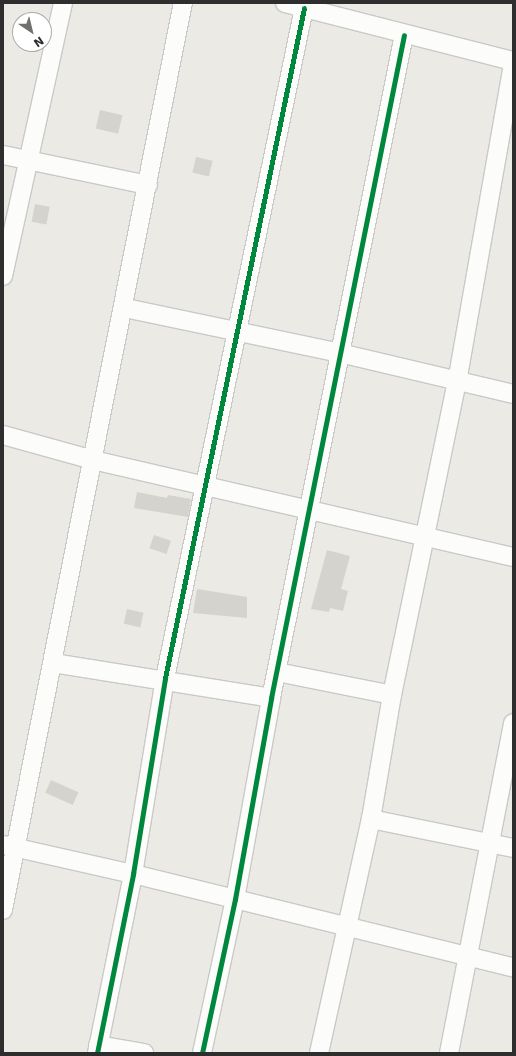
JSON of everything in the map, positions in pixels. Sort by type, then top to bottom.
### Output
[{"type":"street","points":[[3,276],[27,161],[63,3]]},
{"type":"street","points":[[3,910],[9,847],[54,663],[93,460],[125,308],[183,3]]},
{"type":"street","points":[[285,3],[404,35],[513,61]]},
{"type":"street","points":[[144,1053],[97,1049],[133,874],[165,678],[304,8]]},
{"type":"street","points":[[202,1053],[235,899],[309,508],[404,35]]},
{"type":"street","points":[[319,1053],[371,819],[392,695],[457,382],[513,66]]},
{"type":"street","points":[[3,155],[148,185]]},
{"type":"street","points":[[125,308],[340,353],[457,382],[513,394]]},
{"type":"street","points":[[3,435],[93,460],[309,508],[513,557]]},
{"type":"street","points":[[54,663],[165,678],[272,698]]},
{"type":"street","points":[[277,672],[392,695]]},
{"type":"street","points":[[449,1053],[513,723]]},
{"type":"street","points":[[371,819],[489,845],[513,848]]},
{"type":"street","points":[[9,847],[133,874],[513,968]]},
{"type":"building","points":[[100,110],[122,115],[118,134],[96,129]]},
{"type":"building","points":[[196,157],[213,161],[209,176],[192,173]]},
{"type":"building","points":[[35,204],[50,207],[46,225],[32,222]]},
{"type":"building","points":[[137,492],[167,498],[168,495],[191,499],[188,517],[134,508]]},
{"type":"building","points":[[154,535],[171,541],[166,554],[149,548]]},
{"type":"building","points":[[327,550],[350,556],[341,589],[348,591],[343,611],[330,608],[329,612],[311,609]]},
{"type":"building","points":[[197,589],[247,597],[247,618],[193,613]]},
{"type":"building","points":[[127,609],[144,613],[140,627],[124,624]]},
{"type":"building","points":[[51,780],[78,792],[73,805],[45,793]]},
{"type":"cycle path","points":[[97,1053],[133,874],[165,678],[304,8]]},
{"type":"cycle path","points":[[202,1053],[235,899],[271,698],[404,35]]}]
